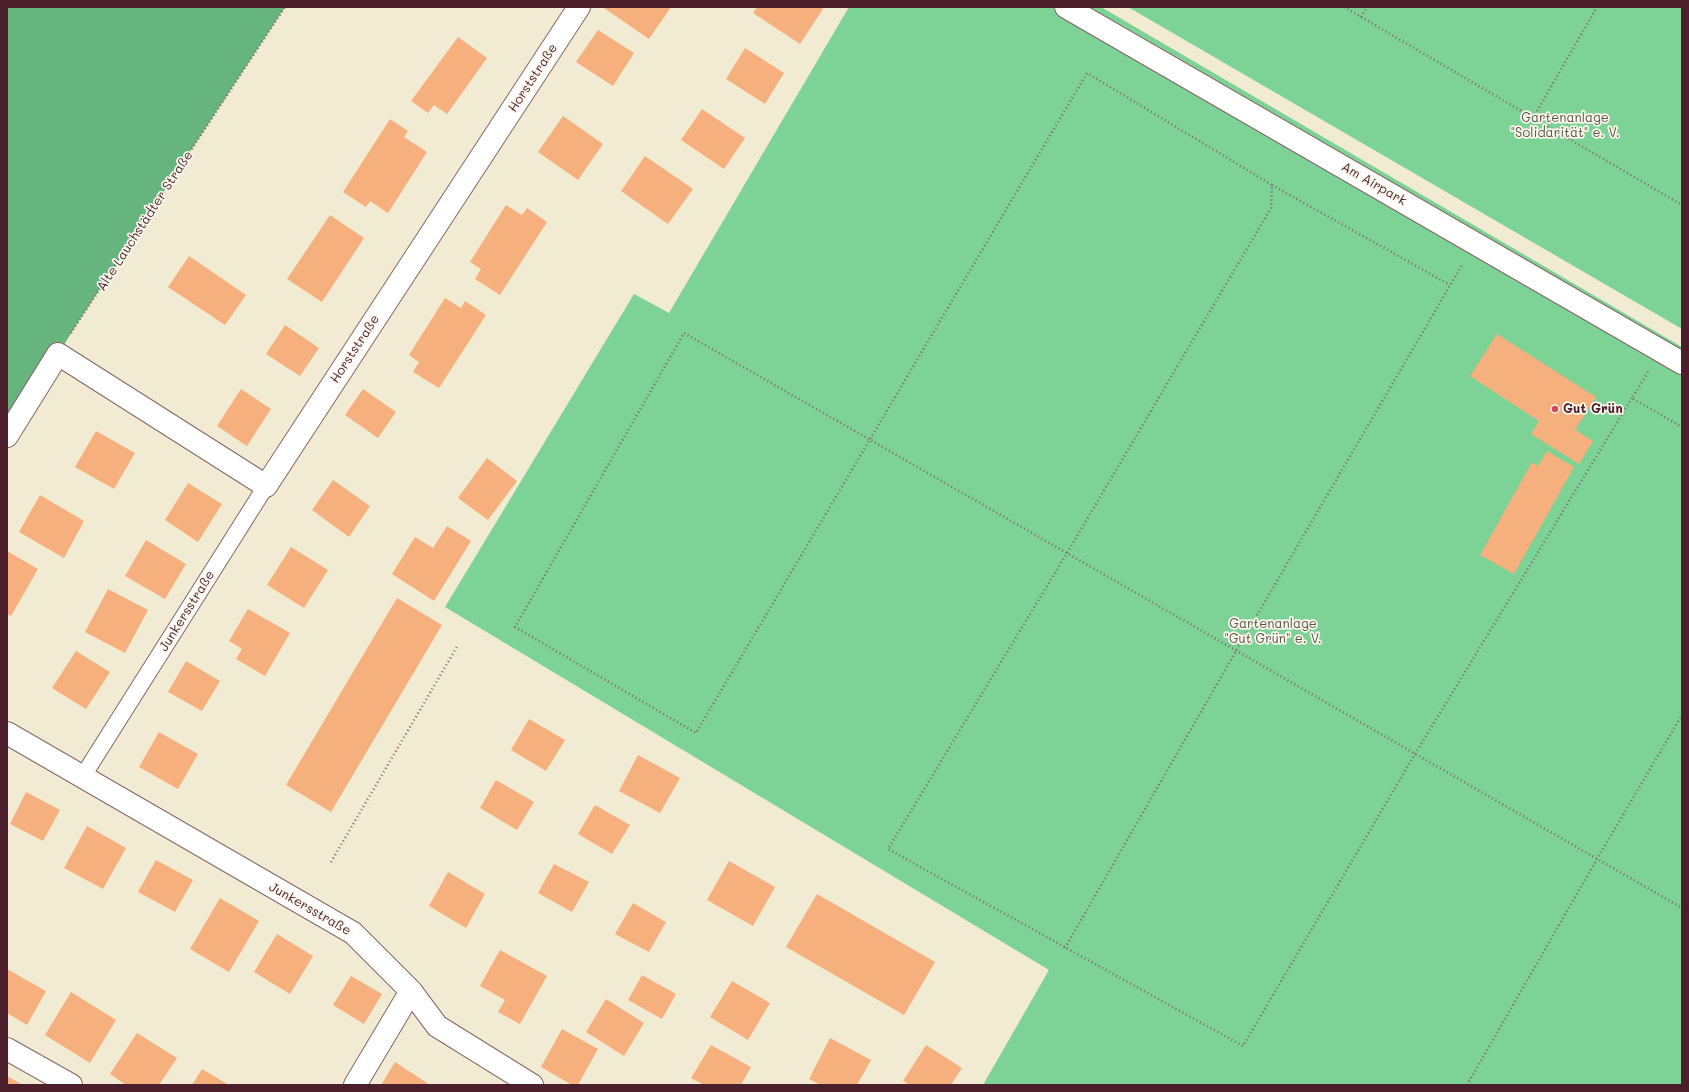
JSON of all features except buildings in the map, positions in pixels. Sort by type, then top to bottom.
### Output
[{"type":"street","name":"Horststraße","points":[[266,486],[579,7]]},
{"type":"street","name":"Am Airpark","points":[[1066,7],[1482,246],[1682,363]]},
{"type":"street","points":[[7,436],[58,354],[266,486]]},
{"type":"street","name":"Junkersstraße","points":[[7,733],[353,933],[411,991],[437,1026],[532,1085]]},
{"type":"street","points":[[355,1085],[411,991]]},
{"type":"street","points":[[7,1049],[71,1085]]},
{"type":"lane","name":"Junkersstraße","points":[[83,776],[266,486]]},
{"type":"path","name":"Alte Lauchstädter Straße","points":[[58,354],[285,7]]},
{"type":"path","points":[[1344,7],[1682,205]]},
{"type":"path","points":[[1361,17],[1367,7]]},
{"type":"path","points":[[1533,118],[1597,7]]},
{"type":"path","points":[[1450,285],[1272,185],[1087,73],[871,440],[696,733],[514,627],[684,333],[871,440],[1416,754],[1682,908]]},
{"type":"path","points":[[1272,185],[1271,208],[1067,553],[888,849],[1243,1046],[1416,754],[1648,372]]},
{"type":"path","points":[[1065,948],[1236,651],[1450,285],[1462,265],[1482,246]]},
{"type":"path","points":[[1632,398],[1682,427]]},
{"type":"path","points":[[332,862],[458,645]]},
{"type":"path","points":[[1467,1085],[1682,715]]},
{"type":"green space","points":[[7,7],[285,7],[75,327],[7,436]]},
{"type":"green space","name":"Gartenanlage \"Gut Grün\" e. V.","points":[[849,7],[1101,7],[1682,347],[1682,1085],[983,1085],[1049,970],[445,607],[634,294],[669,313]]},
{"type":"green space","name":"Gartenanlage \"Solidarität\" e. V.","points":[[1128,7],[1682,7],[1682,329]]},
{"type":"place","name":"Gut Grün","points":[[1555,409]]}]
